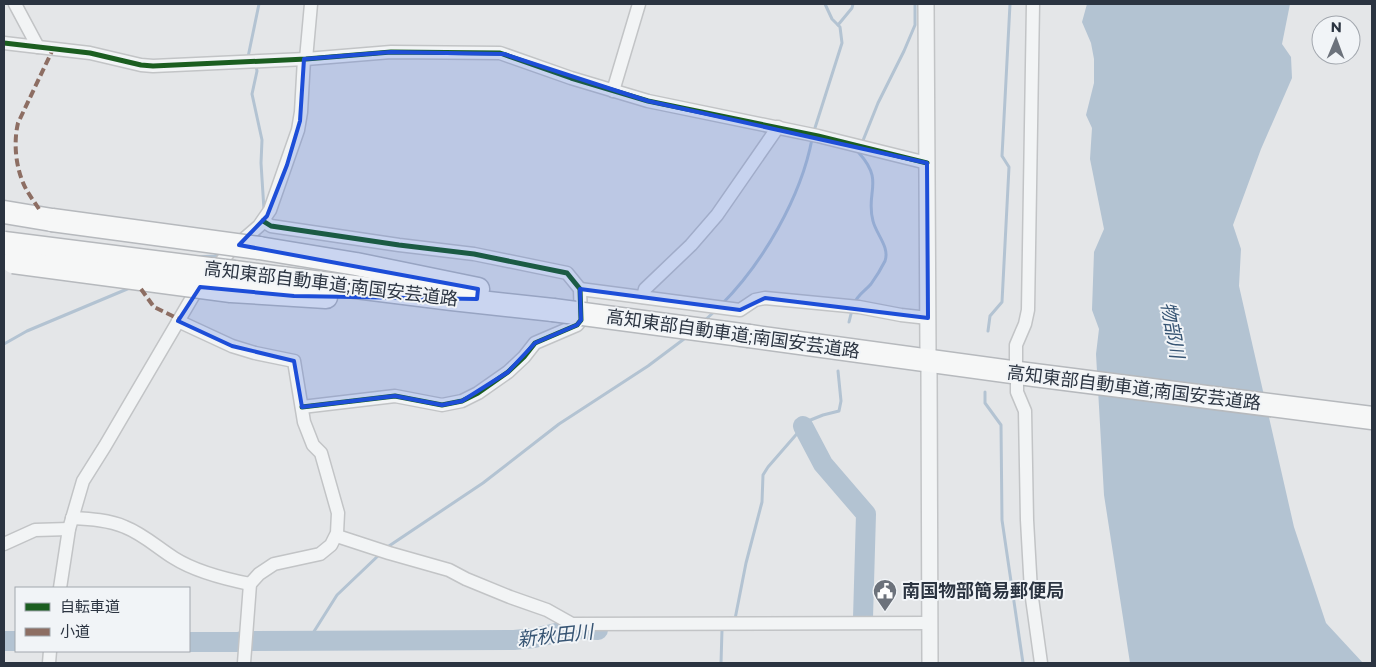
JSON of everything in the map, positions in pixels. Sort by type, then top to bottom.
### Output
[{"type":"highway","points":[[4,212],[52,220],[254,241],[488,291],[554,310]]},
{"type":"highway","name":"高知東部自動車道;南国安芸道路","points":[[6,259],[232,282],[313,296],[452,299],[554,310],[1022,374],[1372,418]]},
{"type":"street","points":[[15,4],[38,47]]},
{"type":"street","points":[[60,587],[71,523],[83,481],[193,296],[230,251],[254,241],[270,210],[298,130],[311,4]]},
{"type":"street","points":[[613,91],[639,4]]},
{"type":"street","points":[[926,4],[928,351]]},
{"type":"street","points":[[1033,4],[1028,310],[1025,324],[1016,345],[1022,374],[1017,392],[1025,412],[1026,520],[1031,591],[1041,663]]},
{"type":"street","points":[[4,44],[90,53],[153,66],[305,59],[391,52],[500,54],[648,101],[778,127],[927,163]]},
{"type":"street","points":[[643,297],[645,289],[691,245],[717,214],[778,127]]},
{"type":"street","points":[[4,205],[254,241]]},
{"type":"street","points":[[263,221],[271,226],[474,254],[567,273],[580,289],[581,320],[577,325],[535,343],[508,372],[478,393],[462,401],[442,405],[395,396],[302,407]]},
{"type":"street","points":[[6,259],[193,296]]},
{"type":"street","points":[[580,289],[740,310],[755,300],[765,298],[859,307],[928,318]]},
{"type":"street","points":[[178,321],[232,346],[294,361],[307,432],[313,445],[321,454],[338,513],[337,536],[331,545],[320,554],[274,564],[259,574],[250,584],[244,663]]},
{"type":"street","points":[[929,372],[930,663]]},
{"type":"street","points":[[4,544],[36,530],[71,523],[100,520],[122,525],[178,560],[215,575],[250,584]]},
{"type":"street","points":[[337,536],[449,570],[472,582],[547,610],[572,624],[930,623]]},
{"type":"highlighted area","points":[[391,52],[504,54],[648,101],[927,163],[928,318],[765,298],[740,310],[580,289],[581,320],[577,325],[535,343],[508,372],[462,401],[442,405],[395,396],[302,407],[294,361],[232,346],[178,321],[200,287],[294,296],[477,299],[478,289],[239,245],[267,216],[287,165],[300,121],[304,59]]},
{"type":"water","name":"物部川","points":[[1087,4],[1290,4],[1282,44],[1291,57],[1292,78],[1261,149],[1233,225],[1241,249],[1239,286],[1294,527],[1326,623],[1363,663],[1130,663],[1104,495],[1096,354],[1099,329],[1092,310],[1094,252],[1104,229],[1090,159],[1092,128],[1086,115],[1094,83],[1094,59],[1091,43],[1082,22]]},
{"type":"waterway","points":[[250,58],[248,57],[259,4]]},
{"type":"waterway","points":[[814,131],[842,43],[840,27],[832,19],[825,4]]},
{"type":"waterway","points":[[838,25],[852,8],[853,4]]},
{"type":"waterway","points":[[862,143],[878,103],[915,25],[915,4]]},
{"type":"waterway","points":[[988,331],[990,316],[1002,302],[1009,167],[1002,156],[1010,4]]},
{"type":"waterway","points":[[256,66],[257,71],[252,94],[262,140],[261,163],[264,210]]},
{"type":"waterway","points":[[721,305],[751,270],[778,228],[799,184],[812,139]]},
{"type":"waterway","points":[[854,304],[875,279],[886,256],[886,251],[873,221],[871,211],[873,180],[867,163],[859,153],[860,150]]},
{"type":"waterway","points":[[196,257],[215,256],[220,252]]},
{"type":"waterway","points":[[4,344],[27,331],[132,287]]},
{"type":"waterway","points":[[849,322],[852,310]]},
{"type":"waterway","points":[[703,322],[715,311]]},
{"type":"waterway","points":[[386,548],[483,483],[559,424],[648,366],[688,336]]},
{"type":"waterway","points":[[735,619],[746,563],[762,502],[763,475],[808,421],[839,411],[841,401],[838,371]]},
{"type":"waterway","points":[[985,392],[985,403],[1001,425],[1002,520],[1023,663]]},
{"type":"waterway","name":"新秋田川","points":[[803,426],[823,464],[866,514],[863,618]]},
{"type":"waterway","points":[[308,641],[337,595],[380,554]]},
{"type":"waterway","name":"新秋田川","points":[[248,641],[514,640],[534,638],[574,629],[598,630]]},
{"type":"waterway","points":[[721,663],[722,630]]},
{"type":"waterway","name":"新秋田川","points":[[4,641],[15,641]]},
{"type":"waterway","name":"新秋田川","points":[[190,642],[242,641]]},
{"type":"marked path","points":[[39,209],[26,189],[20,174],[16,157],[16,131],[53,49]]},
{"type":"marked path","points":[[141,289],[154,307],[179,319]]},
{"type":"cycle path","points":[[4,43],[90,53],[153,66],[306,59],[391,52],[500,53],[571,78],[648,101],[818,136],[927,163]]},
{"type":"cycle path","points":[[263,221],[271,226],[474,254],[567,273],[580,289],[581,320],[577,325],[535,343],[508,372],[478,393],[462,401],[442,405],[395,396],[302,407]]},
{"type":"place","name":"南国物部簡易郵便局","points":[[885,612]]}]
